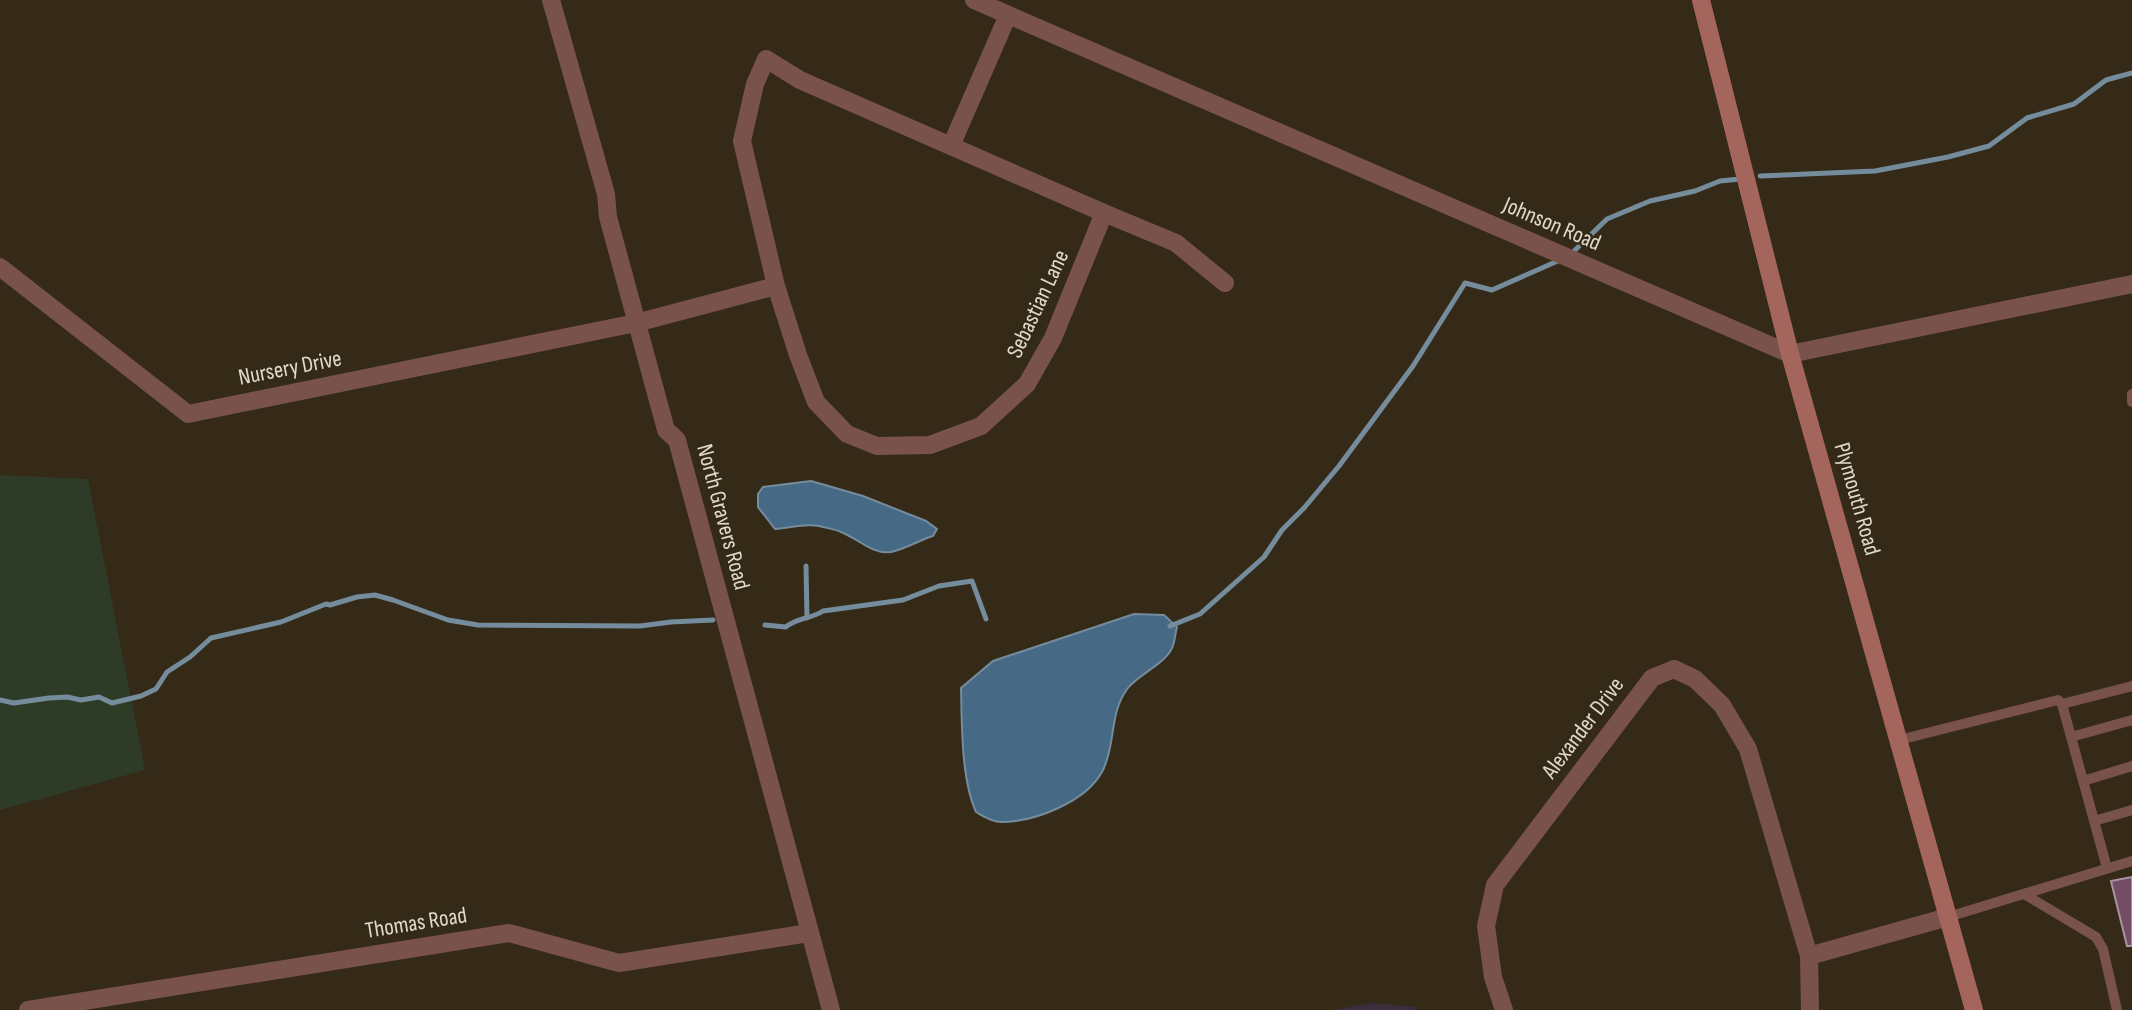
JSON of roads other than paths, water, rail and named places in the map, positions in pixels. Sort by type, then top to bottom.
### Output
[{"type":"main road","name":"Plymouth Road","points":[[1701,0],[1790,354],[1974,1010]]},
{"type":"street","name":"North Gravers Road","points":[[551,0],[606,194],[608,217],[636,323],[666,430],[677,440],[831,1010]]},
{"type":"street","name":"Johnson Road","points":[[974,0],[1790,354]]},
{"type":"street","points":[[951,146],[1008,15]]},
{"type":"street","name":"Sebastian Lane","points":[[1104,213],[1053,338],[1027,384],[981,425],[930,445],[877,446],[847,434],[816,402],[798,355],[776,286],[742,141],[755,84],[766,59],[800,80],[1176,243],[1225,283]]},
{"type":"street","name":"Nursery Drive","points":[[0,267],[188,414],[636,323]]},
{"type":"street","points":[[1790,354],[2132,284]]},
{"type":"street","points":[[636,323],[776,286]]},
{"type":"street","name":"Alexander Drive","points":[[1504,1010],[1493,977],[1486,926],[1495,885],[1651,678],[1674,669],[1695,679],[1722,705],[1748,749],[1809,956],[1810,1010]]},
{"type":"street","points":[[1809,956],[1948,917]]},
{"type":"street","name":"Thomas Road","points":[[28,1010],[509,933],[619,963],[809,933]]},
{"type":"lane","points":[[2132,394],[2132,402]]},
{"type":"lane","points":[[2062,704],[2132,686]]},
{"type":"lane","points":[[1899,740],[2058,700],[2062,704],[2107,869]]},
{"type":"lane","points":[[2071,737],[2132,720]]},
{"type":"lane","points":[[2083,780],[2132,766]]},
{"type":"lane","points":[[2094,821],[2132,810]]},
{"type":"lane","points":[[1948,917],[2132,861]]},
{"type":"lane","points":[[2024,894],[2096,937],[2103,949],[2117,1010]]},
{"type":"water","points":[[811,481],[863,496],[926,521],[937,529],[933,536],[896,551],[884,552],[871,549],[841,532],[819,526],[775,529],[758,507],[758,494],[763,487]]},
{"type":"water","points":[[1134,614],[1164,615],[1177,627],[1174,641],[1164,659],[1133,683],[1122,697],[1107,760],[1095,781],[1072,801],[1029,818],[998,822],[976,812],[965,768],[961,688],[993,661]]},
{"type":"waterway","points":[[1760,176],[1875,171],[1989,146],[2027,118],[2074,104],[2106,80],[2132,73]]},
{"type":"waterway","points":[[1572,253],[1607,219],[1650,201],[1695,191],[1720,181],[1740,179]]},
{"type":"waterway","points":[[1170,626],[1200,614],[1264,557],[1282,530],[1339,466],[1413,366],[1465,283],[1492,290],[1560,260]]},
{"type":"waterway","points":[[806,566],[807,618]]},
{"type":"waterway","points":[[765,625],[786,627],[823,611],[903,600],[939,586],[972,581],[986,619]]},
{"type":"waterway","points":[[0,700],[14,703],[49,698],[67,697],[81,700],[99,697],[112,703],[141,696],[156,689],[167,672],[190,657],[211,638],[281,622],[326,604],[357,597],[375,595],[448,620],[478,625],[640,626],[713,620]]}]
